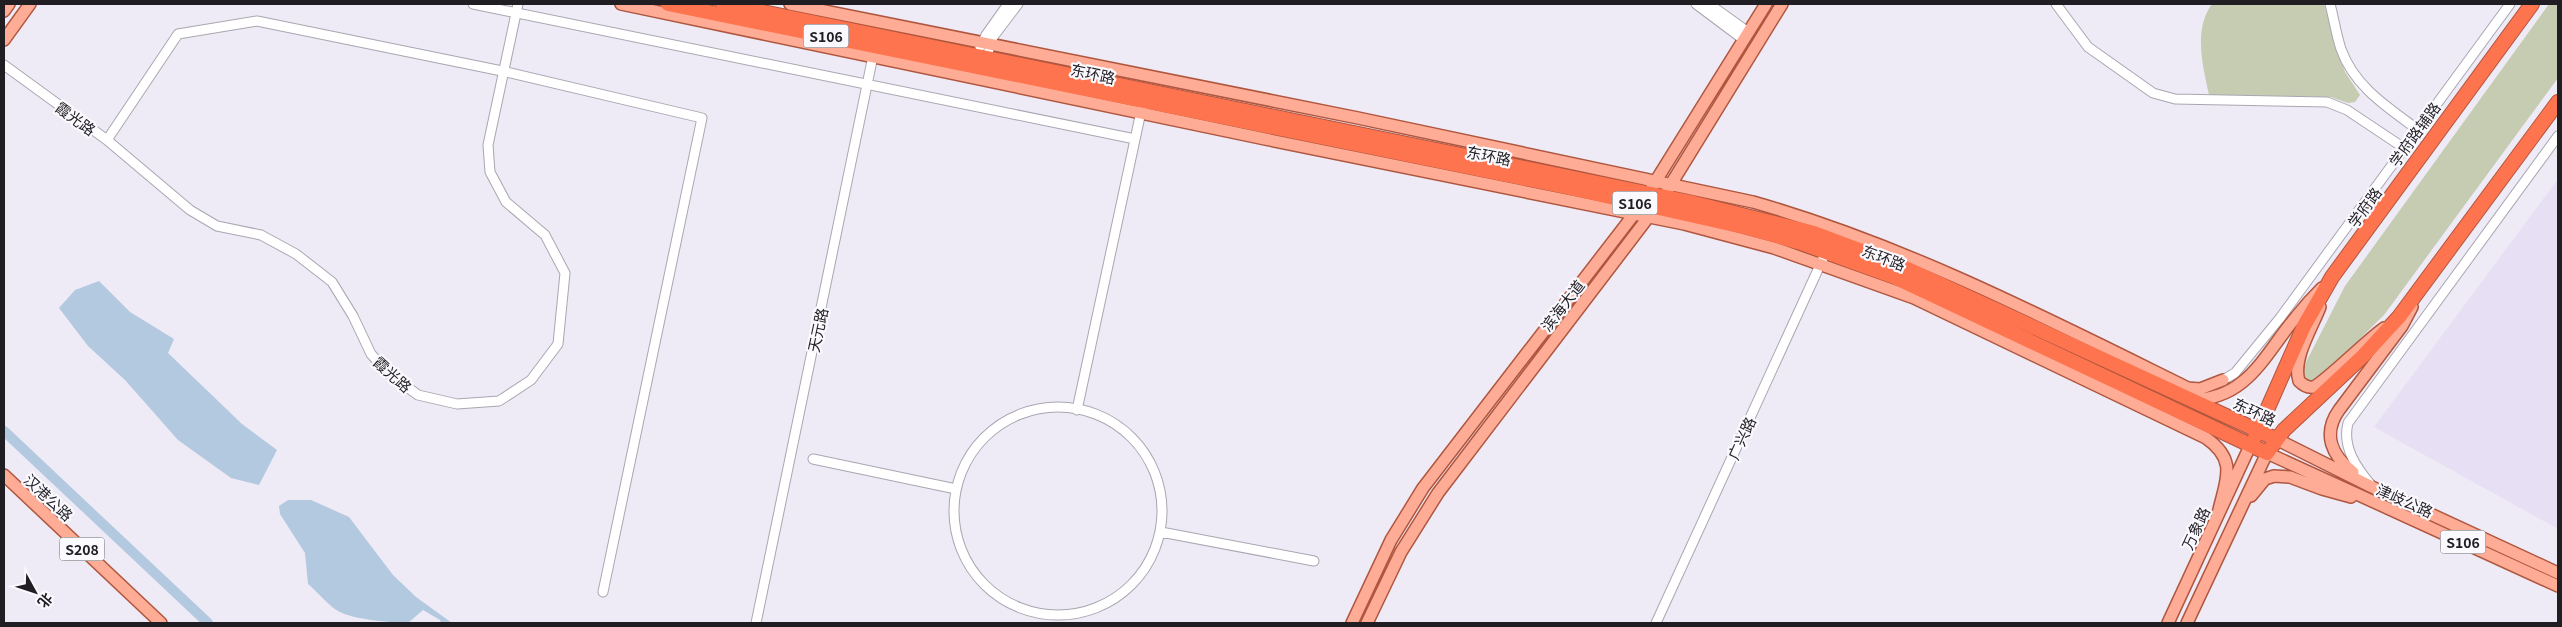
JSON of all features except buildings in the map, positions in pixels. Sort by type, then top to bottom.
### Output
[{"type":"highway","name":"东环路","points":[[668,4],[875,46],[981,61],[1645,198],[1744,214],[1814,233],[1899,265],[2020,318],[2276,439]]},
{"type":"highway","name":"东环路","points":[[723,4],[875,46]]},
{"type":"highway","name":"学府路","points":[[2250,446],[2304,326],[2332,278],[2532,4]]},
{"type":"highway","points":[[2267,453],[2291,422],[2372,347],[2399,317],[2558,102]]},
{"type":"highway","name":"东环路","points":[[1660,201],[1748,228],[1823,258],[1894,277],[2267,453]]},
{"type":"main road","points":[[4,11],[9,4]]},
{"type":"main road","points":[[4,40],[30,4]]},
{"type":"main road","points":[[621,4],[875,46],[981,61],[1660,201],[1753,202],[1797,215],[1887,247],[1973,283],[2188,388],[2200,388],[2223,380]]},
{"type":"main road","points":[[790,4],[981,61]]},
{"type":"main road","name":"滨海大道","points":[[1352,623],[1391,540],[1424,488],[1645,198],[1766,4]]},
{"type":"main road","name":"滨海大道","points":[[1367,623],[1401,552],[1446,480],[1660,201],[1782,4]]},
{"type":"main road","points":[[1823,258],[1914,298],[2206,438],[2221,450],[2227,462],[2227,474],[2218,514]]},
{"type":"main road","points":[[2332,278],[2301,354],[2297,370],[2302,384],[2307,387],[2316,385],[2357,348],[2399,317]]},
{"type":"main road","points":[[2190,400],[2220,395],[2246,380],[2261,365],[2296,317],[2332,278]]},
{"type":"main road","points":[[2372,487],[2335,455],[2331,445],[2330,430],[2336,415],[2402,326],[2423,286]]},
{"type":"main road","name":"津歧公路","points":[[2276,439],[2372,487],[2558,574]]},
{"type":"main road","name":"万象路","points":[[2168,623],[2250,446]]},
{"type":"main road","points":[[2187,623],[2267,453]]},
{"type":"main road","name":"津歧公路","points":[[2267,453],[2558,586]]},
{"type":"main road","name":"汉港公路","points":[[4,475],[161,623]]},
{"type":"main road","points":[[2232,524],[2259,485],[2265,479],[2274,476],[2290,477],[2336,494],[2367,499]]},
{"type":"main road","name":"汉港公路","points":[[4,484],[151,623]]},
{"type":"street","points":[[473,4],[517,8],[867,84],[1135,139]]},
{"type":"street","points":[[981,61],[1008,4]]},
{"type":"street","points":[[981,61],[1018,4]]},
{"type":"street","points":[[1696,4],[1746,36]]},
{"type":"street","points":[[1710,4],[1746,36]]},
{"type":"street","points":[[2056,4],[2088,47],[2153,92],[2175,100],[2327,102],[2347,110],[2404,148]]},
{"type":"street","points":[[2330,4],[2341,50],[2354,74],[2372,96],[2418,129]]},
{"type":"street","name":"学府路辅路","points":[[2223,380],[2235,373],[2259,345],[2510,4]]},
{"type":"street","name":"霞光路","points":[[4,65],[107,140],[190,210],[217,226],[261,235],[296,254],[332,282],[353,316],[371,354],[388,373],[418,395],[457,404],[499,401],[531,380],[558,344],[565,273],[545,235],[506,202],[490,172],[488,145],[502,71],[517,8]]},
{"type":"street","points":[[107,140],[178,34],[257,21],[502,71],[702,118],[603,592]]},
{"type":"street","name":"天元路","points":[[756,623],[875,46]]},
{"type":"street","points":[[1077,410],[1145,95]]},
{"type":"street","points":[[2372,487],[2348,449],[2346,433],[2354,413],[2435,306],[2558,136]]},
{"type":"street","name":"广兴路","points":[[1656,623],[1823,258]]},
{"type":"street","points":[[1062,406],[1077,410],[1097,414],[1128,433],[1150,461],[1162,496],[1161,532],[1149,563],[1129,589],[1101,607],[1069,616],[1035,619],[1006,602],[980,582],[966,561],[962,554],[954,522],[956,489],[969,456],[994,429],[1026,412],[1062,406]]},
{"type":"street","points":[[813,459],[956,489]]},
{"type":"street","points":[[1161,532],[1314,561]]},
{"type":"shaded area","points":[[2558,179],[2558,529],[2374,427]]},
{"type":"green space","points":[[2212,4],[2324,4],[2345,72],[2360,95],[2355,102],[2348,103],[2331,97],[2209,95],[2202,60],[2201,37],[2206,14]]},
{"type":"green space","points":[[2549,4],[2558,4],[2558,78],[2384,315],[2318,380],[2307,381],[2302,370],[2345,286]]},
{"type":"water","points":[[99,281],[130,312],[174,339],[168,353],[242,424],[277,450],[259,485],[231,478],[178,440],[125,380],[88,346],[59,308],[75,290]]},
{"type":"water","points":[[288,500],[311,500],[349,517],[393,575],[416,597],[452,623],[441,623],[440,620],[423,610],[408,623],[401,623],[354,617],[340,612],[331,606],[308,584],[305,553],[280,514],[279,506]]},
{"type":"waterway","points":[[4,431],[208,623]]}]
